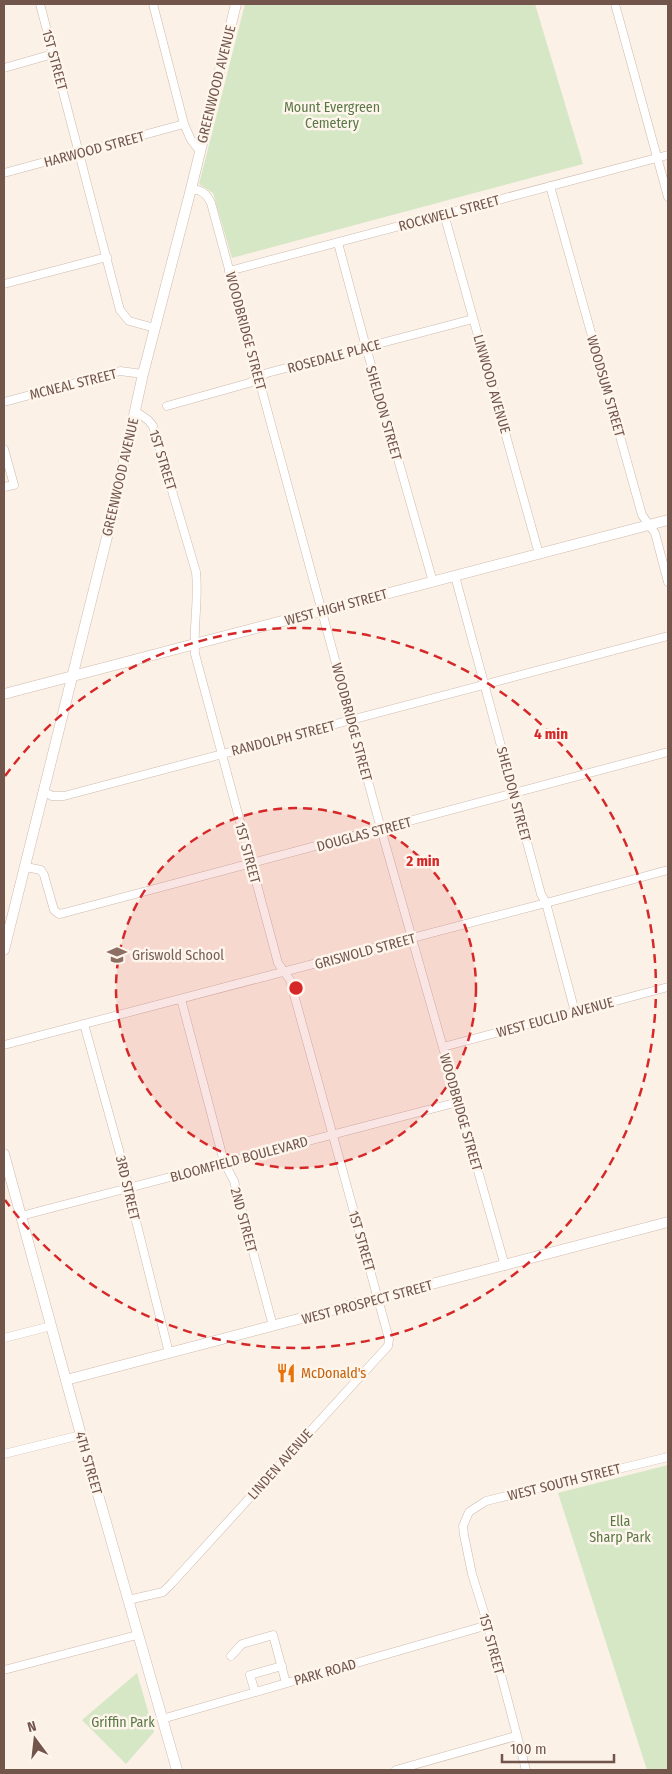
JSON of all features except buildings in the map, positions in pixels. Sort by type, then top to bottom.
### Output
[{"type":"street","name":"1ST STREET","points":[[40,4],[120,310],[129,321],[155,328]]},
{"type":"street","points":[[153,4],[184,124],[199,150]]},
{"type":"street","name":"GREENWOOD AVENUE","points":[[4,950],[113,513],[142,374],[191,189],[236,4]]},
{"type":"street","points":[[615,4],[668,197]]},
{"type":"street","points":[[4,68],[53,54]]},
{"type":"street","name":"HARWOOD STREET","points":[[4,173],[184,124]]},
{"type":"street","name":"ROCKWELL STREET","points":[[229,271],[668,155]]},
{"type":"street","name":"WOODSUM STREET","points":[[550,186],[642,516],[655,533],[668,582]]},
{"type":"street","name":"WOODBRIDGE STREET","points":[[191,189],[200,190],[209,198],[412,938],[505,1266]]},
{"type":"street","name":"LINWOOD AVENUE","points":[[444,214],[539,554]]},
{"type":"street","name":"SHELDON STREET","points":[[338,243],[433,582]]},
{"type":"street","points":[[4,284],[107,257]]},
{"type":"street","name":"ROSEDALE PLACE","points":[[167,406],[250,383],[267,374],[473,319]]},
{"type":"street","name":"MCNEAL STREET","points":[[4,402],[120,371],[142,374]]},
{"type":"street","name":"1ST STREET","points":[[135,412],[148,420],[153,426],[196,572],[195,654],[278,963],[290,980],[378,1298]]},
{"type":"street","points":[[4,449],[14,485],[4,487]]},
{"type":"street","name":"WEST HIGH STREET","points":[[4,694],[668,520]]},
{"type":"street","name":"SHELDON STREET","points":[[455,576],[541,894],[546,903],[576,1012]]},
{"type":"street","name":"RANDOLPH STREET","points":[[43,791],[52,796],[64,796],[668,636]]},
{"type":"street","name":"DOUGLAS STREET","points":[[26,867],[41,870],[54,910],[59,914],[668,752]]},
{"type":"street","name":"GRISWOLD STREET","points":[[4,1045],[181,1000],[668,870]]},
{"type":"street","name":"WEST EUCLID AVENUE","points":[[443,1047],[668,987]]},
{"type":"street","name":"2ND STREET","points":[[181,1000],[224,1162],[234,1181],[273,1326]]},
{"type":"street","name":"3RD STREET","points":[[84,1024],[128,1188],[168,1353]]},
{"type":"street","name":"BLOOMFIELD BOULEVARD","points":[[21,1216],[458,1102]]},
{"type":"street","name":"4TH STREET","points":[[4,1154],[137,1635],[177,1770]]},
{"type":"street","name":"WEST PROSPECT STREET","points":[[66,1380],[668,1222]]},
{"type":"street","name":"LINDEN AVENUE","points":[[128,1600],[163,1592],[388,1346],[389,1339],[378,1298]]},
{"type":"street","points":[[4,1338],[51,1326]]},
{"type":"street","points":[[4,1454],[81,1435]]},
{"type":"street","name":"WEST SOUTH STREET","points":[[465,1518],[469,1512],[486,1501],[668,1456]]},
{"type":"street","name":"1ST STREET","points":[[465,1518],[466,1544],[472,1574],[488,1625],[526,1770]]},
{"type":"street","name":"PARK ROAD","points":[[162,1719],[488,1625]]},
{"type":"street","points":[[4,1670],[137,1635]]},
{"type":"street","points":[[231,1656],[242,1644],[273,1635],[286,1683]]},
{"type":"street","points":[[255,1692],[250,1675],[282,1666]]},
{"type":"street","points":[[396,1770],[516,1736]]},
{"type":"green space","name":"Mount Evergreen Cemetery","points":[[245,4],[535,4],[583,164],[232,258],[213,193],[199,184]]},
{"type":"green space","name":"Ella Sharp Park","points":[[668,1465],[668,1770],[647,1770],[558,1493]]},
{"type":"green space","name":"Griffin Park","points":[[137,1673],[154,1732],[126,1764],[82,1720]]},
{"type":"place","name":"Griswold School","points":[[117,955]]},
{"type":"place","name":"McDonald's","points":[[286,1373]]}]
